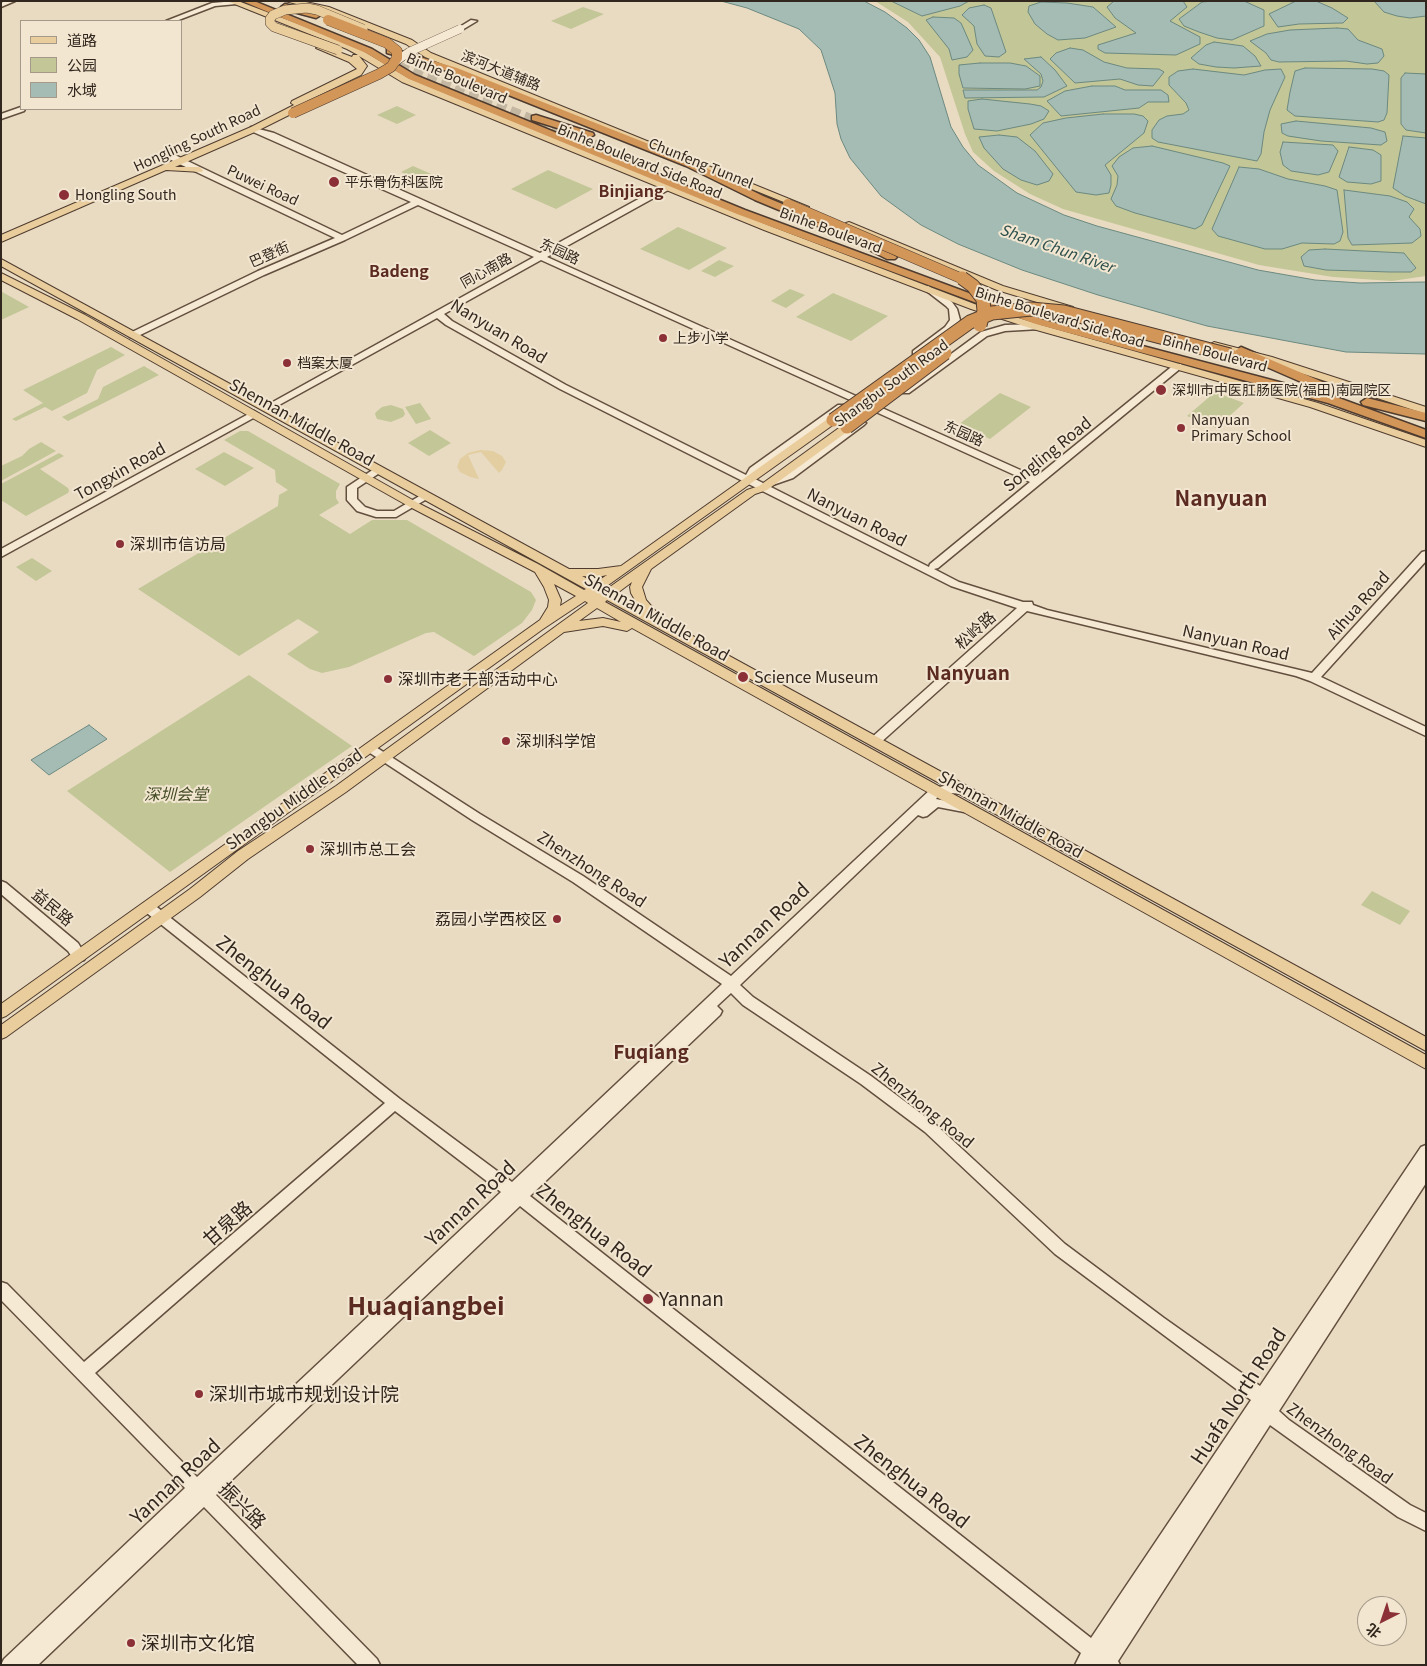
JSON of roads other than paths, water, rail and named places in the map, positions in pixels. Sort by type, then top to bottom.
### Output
[{"type":"highway","points":[[288,1],[316,15],[392,46],[397,51],[395,62],[379,74],[293,113]]},
{"type":"highway","points":[[268,3],[316,15]]},
{"type":"highway","name":"Binhe Boulevard","points":[[268,3],[376,46],[454,70],[690,164],[759,198],[846,234],[881,253],[986,296],[1018,307],[1336,397],[1426,434]]},
{"type":"highway","name":"Binhe Boulevard","points":[[249,5],[356,46],[412,77],[774,225],[1040,322],[1336,397],[1360,400],[1426,422]]},
{"type":"highway","name":"Chunfeng Tunnel","points":[[508,108],[641,155],[881,253]]},
{"type":"highway","points":[[535,128],[557,142]]},
{"type":"highway","name":"Chunfeng Tunnel","points":[[601,147],[889,266]]},
{"type":"highway","points":[[690,164],[957,275],[973,286],[983,299],[982,320],[974,332],[847,426]]},
{"type":"highway","points":[[621,168],[656,177]]},
{"type":"highway","points":[[832,420],[970,322],[992,313],[1011,310],[1043,309],[1064,312],[1235,353],[1297,377],[1336,397]]},
{"type":"highway","points":[[1220,377],[1336,397]]},
{"type":"highway","points":[[1360,400],[1426,417]]},
{"type":"main road","points":[[288,1],[326,9],[408,44]]},
{"type":"main road","points":[[233,2],[249,5],[269,27],[352,60],[359,65],[360,72]]},
{"type":"main road","name":"Binhe Boulevard Side Road","points":[[249,5],[350,47],[405,80],[767,228],[989,312],[1323,408],[1426,444]]},
{"type":"main road","points":[[388,70],[356,56],[274,27],[270,23],[270,19],[273,15],[285,10],[312,9],[387,38],[408,44]]},
{"type":"main road","name":"Binhe Boulevard Side Road","points":[[408,44],[428,55],[835,219],[1000,288],[1062,307],[1235,353],[1426,412]]},
{"type":"main road","points":[[1,230],[26,221],[350,78],[360,72],[363,66],[356,56]]},
{"type":"main road","name":"Hongling South Road","points":[[1,240],[254,130],[271,119],[368,76],[388,75],[405,80]]},
{"type":"main road","points":[[254,130],[293,113]]},
{"type":"main road","points":[[160,171],[179,168],[199,170],[196,162],[199,155],[204,151]]},
{"type":"main road","points":[[11,268],[2,251],[6,242],[14,234]]},
{"type":"main road","name":"Shennan Middle Road","points":[[1,262],[377,470],[608,594],[656,629],[935,792],[1426,1064]]},
{"type":"main road","name":"Shennan Middle Road","points":[[1,276],[81,317],[365,477],[534,567],[596,603],[656,629],[875,741],[1426,1045]]},
{"type":"main road","name":"Shangbu South Road","points":[[596,588],[832,420]]},
{"type":"main road","name":"Shangbu South Road","points":[[608,594],[751,492],[767,486],[847,426]]},
{"type":"main road","points":[[558,567],[572,572],[590,574],[612,571],[632,564]]},
{"type":"main road","points":[[534,567],[547,581],[555,600],[554,607],[539,626]]},
{"type":"main road","points":[[646,568],[638,582],[636,593],[656,629]]},
{"type":"main road","name":"Shangbu Middle Road","points":[[1,1012],[539,626],[596,588]]},
{"type":"main road","name":"Shangbu Middle Road","points":[[1,1033],[243,855],[341,789],[608,594]]},
{"type":"main road","points":[[555,632],[578,624],[603,622],[656,629]]},
{"type":"street","points":[[1,5],[12,1]]},
{"type":"street","points":[[173,20],[220,3],[233,2]]},
{"type":"street","points":[[395,62],[409,52],[474,21]]},
{"type":"street","points":[[1,117],[20,109]]},
{"type":"street","name":"东园路","points":[[254,130],[271,135],[853,398]]},
{"type":"street","name":"Puwei Road","points":[[172,157],[342,238]]},
{"type":"street","name":"同心南路","points":[[267,408],[667,187]]},
{"type":"street","name":"巴登街","points":[[133,335],[260,273],[342,238],[417,202]]},
{"type":"street","name":"Shangbu South Road","points":[[752,477],[853,398],[948,329],[955,320],[953,309],[942,298],[924,287]]},
{"type":"street","name":"Nanyuan Road","points":[[437,313],[449,323],[537,373],[752,477],[935,575],[1026,605],[1316,676],[1426,725]]},
{"type":"street","points":[[948,329],[959,326],[969,327],[978,334],[976,339]]},
{"type":"street","name":"Shangbu South Road","points":[[767,486],[789,476],[976,339],[995,330],[1037,327]]},
{"type":"street","name":"Songling Road","points":[[934,566],[1178,366]]},
{"type":"street","name":"东园路","points":[[879,410],[1037,481]]},
{"type":"street","name":"Tongxin Road","points":[[1,554],[254,414]]},
{"type":"street","points":[[377,470],[355,484],[351,491],[354,503],[361,509],[376,514],[400,512],[427,496]]},
{"type":"street","name":"Nanyuan Road","points":[[767,486],[934,566],[1026,605]]},
{"type":"street","name":"Aihua Road","points":[[1316,676],[1426,554]]},
{"type":"street","name":"松岭路","points":[[875,741],[1026,605]]},
{"type":"street","name":"Nanyuan Road","points":[[1316,676],[1426,732]]},
{"type":"street","name":"Zhenzhong Road","points":[[371,748],[476,817],[578,879],[721,974],[748,1001],[866,1080],[917,1118],[1048,1239],[1158,1323],[1248,1386],[1283,1426],[1404,1511],[1426,1524]]},
{"type":"street","points":[[935,792],[948,789],[966,792]]},
{"type":"street","name":"Yannan Road","points":[[10,1665],[200,1492],[516,1194],[733,988],[935,792]]},
{"type":"street","name":"Yannan Road","points":[[733,988],[930,806],[941,802],[966,809]]},
{"type":"street","name":"益民路","points":[[1,886],[73,947],[79,956]]},
{"type":"street","name":"Zhenghua Road","points":[[148,907],[395,1103],[516,1194],[1100,1661]]},
{"type":"street","name":"甘泉路","points":[[83,1373],[395,1103]]},
{"type":"street","name":"Huafa North Road","points":[[1100,1661],[1426,1151]]},
{"type":"street","name":"Huafa North Road","points":[[1265,1405],[1426,1170]]},
{"type":"street","name":"振兴路","points":[[1,1289],[371,1665]]},
{"type":"street","name":"Yannan Road","points":[[25,1665],[200,1492]]},
{"type":"water","name":"Sham Chun River","points":[[721,1],[864,1],[885,12],[907,28],[919,40],[930,57],[951,127],[963,147],[978,165],[1017,193],[1064,215],[1097,226],[1258,270],[1315,280],[1360,283],[1426,282],[1426,354],[1346,352],[1207,326],[1098,295],[1022,270],[958,244],[921,225],[881,196],[850,158],[841,139],[837,124],[835,93],[821,50],[799,29],[747,8]]},
{"type":"water","points":[[891,1],[969,1],[960,6],[922,16]]},
{"type":"water","points":[[1114,1],[1183,1],[1187,7],[1170,21],[1200,37],[1200,44],[1176,55],[1105,53],[1098,49],[1098,45],[1136,33],[1115,18],[1107,7]]},
{"type":"water","points":[[1244,1],[1264,10],[1264,26],[1232,40],[1217,38],[1199,32],[1184,26],[1179,19],[1202,2]]},
{"type":"water","points":[[1296,1],[1316,1],[1348,18],[1343,23],[1299,24],[1278,27],[1269,14]]},
{"type":"water","points":[[1374,1],[1426,1],[1426,16],[1410,18],[1397,16],[1384,12]]},
{"type":"water","points":[[1041,2],[1093,7],[1116,27],[1085,38],[1058,40],[1035,24],[1028,12],[1029,6]]},
{"type":"water","points":[[984,5],[991,8],[1006,52],[999,57],[985,56],[977,44],[974,26],[962,15],[969,8]]},
{"type":"water","points":[[933,17],[954,18],[961,23],[973,50],[967,57],[952,60],[949,49],[926,20]]},
{"type":"water","points":[[1348,29],[1358,40],[1382,49],[1384,56],[1378,63],[1367,64],[1346,61],[1279,62],[1271,60],[1266,53],[1250,41],[1267,34],[1290,30]]},
{"type":"water","points":[[1214,42],[1243,46],[1255,56],[1261,66],[1216,67],[1199,64],[1191,58],[1206,45]]},
{"type":"water","points":[[1070,48],[1083,50],[1104,62],[1127,68],[1159,69],[1164,72],[1153,86],[1138,85],[1120,79],[1075,83],[1050,59],[1056,53]]},
{"type":"water","points":[[1041,57],[1055,70],[1067,86],[1044,97],[965,98],[963,90],[1037,90],[1041,87],[1043,81],[1041,74],[1024,59]]},
{"type":"water","points":[[1010,63],[1026,66],[1040,76],[1040,86],[1025,89],[963,88],[959,74],[959,65]]},
{"type":"water","points":[[1305,68],[1372,69],[1384,71],[1389,75],[1387,113],[1384,120],[1378,122],[1295,116],[1287,110],[1290,92],[1295,71]]},
{"type":"water","points":[[1193,69],[1244,75],[1265,70],[1281,69],[1285,77],[1270,110],[1261,154],[1257,161],[1158,142],[1152,138],[1152,130],[1159,120],[1167,116],[1183,114],[1189,110],[1186,103],[1169,85],[1169,77],[1178,71]]},
{"type":"water","points":[[1405,73],[1426,74],[1426,133],[1406,130],[1401,124],[1401,78]]},
{"type":"water","points":[[1092,86],[1115,86],[1125,90],[1161,90],[1168,95],[1169,102],[1148,102],[1139,108],[1061,116],[1047,101],[1065,91]]},
{"type":"water","points":[[982,99],[1030,104],[1041,106],[1049,111],[1044,119],[1031,124],[997,131],[974,129],[968,109],[968,101]]},
{"type":"water","points":[[1103,114],[1134,114],[1143,116],[1148,121],[1144,133],[1105,165],[1111,175],[1109,193],[1096,195],[1076,192],[1030,135],[1043,123],[1066,118]]},
{"type":"water","points":[[1296,121],[1371,128],[1385,132],[1387,141],[1381,145],[1321,141],[1288,136],[1282,133],[1281,124]]},
{"type":"water","points":[[999,135],[1017,137],[1035,151],[1053,174],[1049,181],[1037,185],[1021,180],[1003,169],[984,148],[979,137]]},
{"type":"water","points":[[1403,136],[1426,138],[1426,204],[1405,196],[1393,188]]},
{"type":"water","points":[[1283,142],[1333,145],[1338,151],[1329,172],[1318,175],[1291,171],[1283,165],[1280,152]]},
{"type":"water","points":[[1152,146],[1230,166],[1202,225],[1195,229],[1135,213],[1116,206],[1111,199],[1117,185],[1118,176],[1112,166],[1119,157],[1133,148]]},
{"type":"water","points":[[1349,147],[1373,150],[1381,155],[1381,181],[1371,184],[1347,182],[1339,177]]},
{"type":"water","points":[[1239,167],[1259,169],[1288,179],[1337,190],[1343,232],[1340,241],[1334,244],[1302,243],[1282,249],[1265,249],[1218,236],[1212,229]]},
{"type":"water","points":[[1344,190],[1390,196],[1407,202],[1414,209],[1409,217],[1420,229],[1421,236],[1412,243],[1352,245],[1348,238]]},
{"type":"water","points":[[1325,249],[1404,253],[1416,268],[1411,272],[1390,272],[1326,270],[1304,266],[1301,257],[1309,250]]},
{"type":"water","points":[[89,725],[107,739],[49,775],[31,760]]},
{"type":"tunnel","points":[[385,61],[601,147]]},
{"type":"place","name":"平乐骨伤科医院","points":[[334,182]]},
{"type":"place","name":"Hongling South","points":[[64,195]]},
{"type":"place","name":"上步小学","points":[[663,338]]},
{"type":"place","name":"档案大厦","points":[[287,363]]},
{"type":"place","name":"深圳市中医肛肠医院(福田)南园院区","points":[[1161,390]]},
{"type":"place","name":"Nanyuan Primary School","points":[[1181,428]]},
{"type":"place","name":"深圳市信访局","points":[[120,544]]},
{"type":"place","name":"Science Museum","points":[[743,677]]},
{"type":"place","name":"深圳市老干部活动中心","points":[[388,679]]},
{"type":"place","name":"深圳科学馆","points":[[506,741]]},
{"type":"place","name":"深圳市总工会","points":[[310,849]]},
{"type":"place","name":"荔园小学西校区","points":[[557,919]]},
{"type":"place","name":"Yannan","points":[[648,1299]]},
{"type":"place","name":"深圳市城市规划设计院","points":[[199,1394]]},
{"type":"place","name":"深圳市文化馆","points":[[131,1643]]},
{"type":"district","name":"Binjiang","points":[[631,191]]},
{"type":"district","name":"Badeng","points":[[399,271]]},
{"type":"district","name":"Nanyuan","points":[[1221,498]]},
{"type":"district","name":"Nanyuan","points":[[968,673]]},
{"type":"district","name":"Fuqiang","points":[[651,1052]]},
{"type":"district","name":"Huaqiangbei","points":[[426,1305]]},
{"type":"park label","name":"深圳会堂","points":[[176,794]]}]
